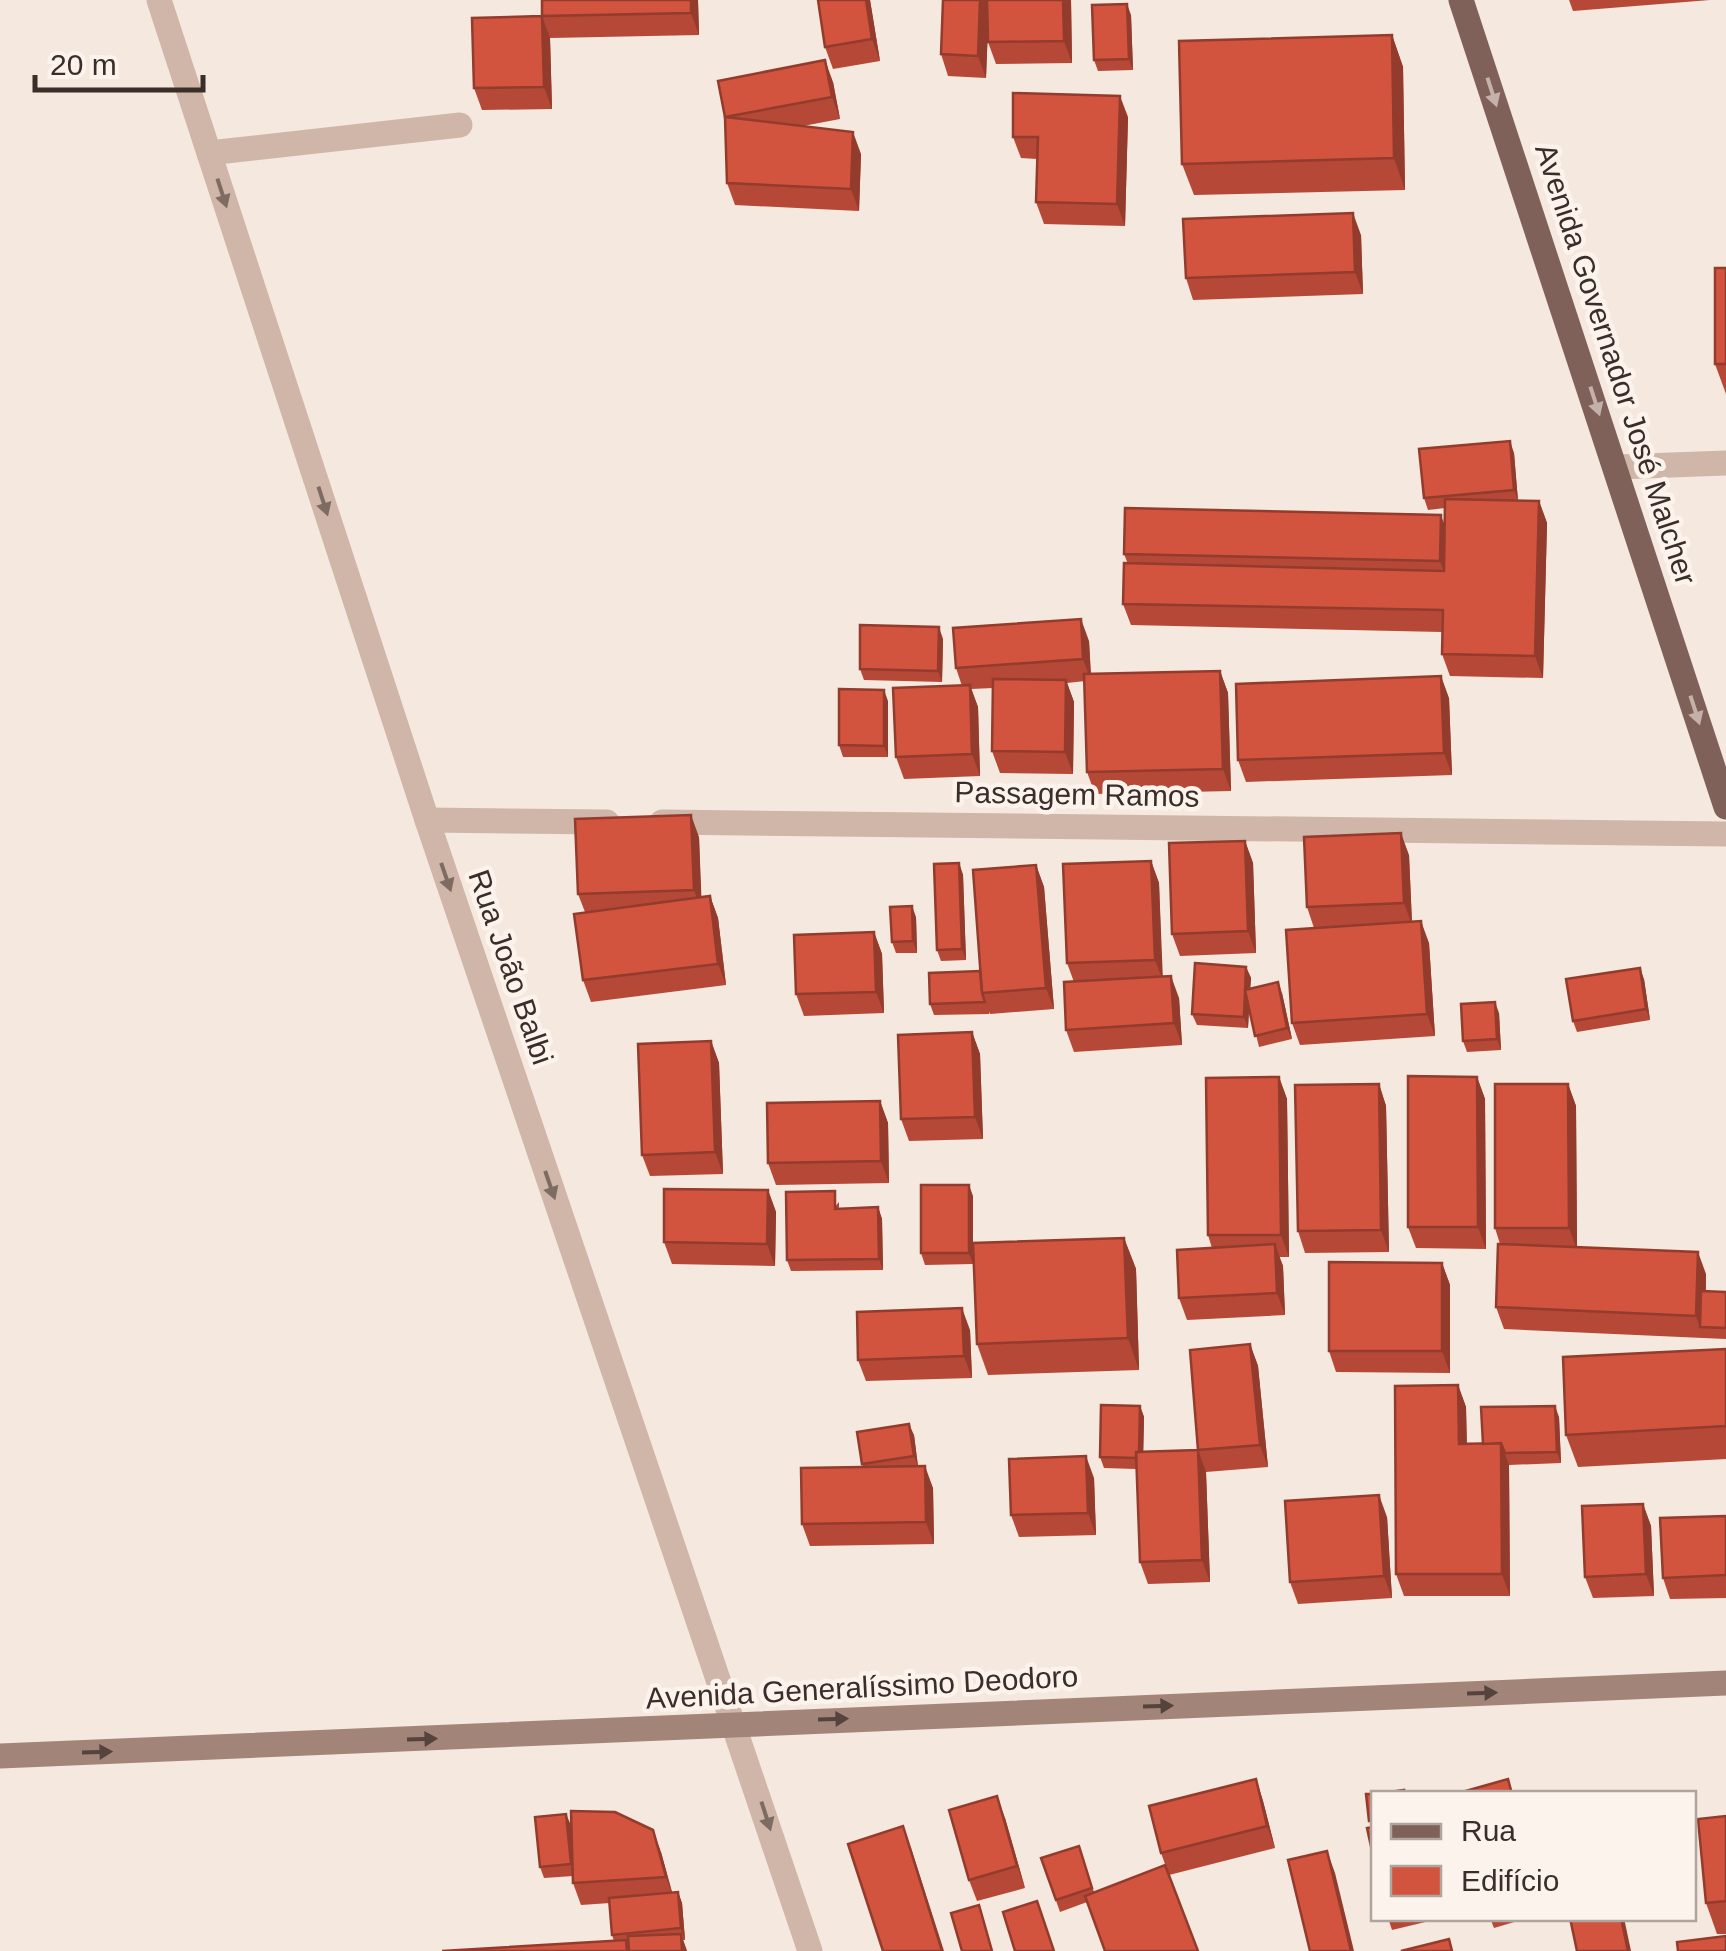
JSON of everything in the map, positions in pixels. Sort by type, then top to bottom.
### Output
[{"type":"main road","name":"Avenida Governador José Malcher","points":[[1461,0],[1726,807]]},
{"type":"street","name":"Rua João Balbi","points":[[159,0],[427,820],[810,1951]]},
{"type":"street","points":[[209,153],[460,125]]},
{"type":"street","points":[[1617,467],[1726,463]]},
{"type":"street","name":"Passagem Ramos","points":[[427,820],[1726,834]]},
{"type":"street","name":"Avenida Generalíssimo Deodoro","points":[[0,1756],[1726,1683]]},
{"type":"building","points":[[542,0],[691,0],[691,13],[542,16]]},
{"type":"building","points":[[818,0],[866,0],[872,39],[825,47]]},
{"type":"building","points":[[943,0],[980,0],[978,56],[941,54]]},
{"type":"building","points":[[987,0],[1063,0],[1064,41],[988,42]]},
{"type":"building","points":[[1127,4],[1129,59],[1094,60],[1092,5]]},
{"type":"building","points":[[542,16],[544,87],[474,88],[472,18]]},
{"type":"building","points":[[1392,35],[1394,158],[1182,164],[1179,41]]},
{"type":"building","points":[[825,60],[832,97],[725,117],[718,81]]},
{"type":"building","points":[[1013,93],[1120,96],[1117,204],[1036,202],[1038,137],[1013,137]]},
{"type":"building","points":[[725,117],[853,132],[851,189],[727,183]]},
{"type":"building","points":[[1353,213],[1355,272],[1186,278],[1183,219]]},
{"type":"building","points":[[1715,268],[1726,268],[1726,364],[1715,364]]},
{"type":"building","points":[[1510,441],[1514,490],[1424,498],[1419,449]]},
{"type":"building","points":[[1445,499],[1539,501],[1535,656],[1442,654],[1443,610],[1123,604],[1124,563],[1444,571]]},
{"type":"building","points":[[1125,508],[1441,515],[1440,561],[1124,554]]},
{"type":"building","points":[[1081,619],[1083,659],[956,668],[953,628]]},
{"type":"building","points":[[860,625],[939,627],[938,671],[860,669]]},
{"type":"building","points":[[1220,671],[1223,769],[1087,772],[1084,674]]},
{"type":"building","points":[[1441,676],[1444,753],[1238,760],[1236,684]]},
{"type":"building","points":[[993,679],[1066,680],[1065,752],[992,751]]},
{"type":"building","points":[[970,685],[972,754],[896,757],[893,688]]},
{"type":"building","points":[[839,689],[884,690],[884,746],[839,745]]},
{"type":"building","points":[[691,815],[694,890],[578,894],[575,819]]},
{"type":"building","points":[[1401,833],[1404,903],[1307,907],[1304,837]]},
{"type":"building","points":[[1245,841],[1248,931],[1172,934],[1169,843]]},
{"type":"building","points":[[1151,861],[1155,960],[1067,963],[1063,864]]},
{"type":"building","points":[[959,863],[962,949],[937,950],[934,864]]},
{"type":"building","points":[[1036,865],[1046,988],[982,993],[973,870]]},
{"type":"building","points":[[710,896],[718,964],[583,980],[574,914]]},
{"type":"building","points":[[912,906],[913,941],[892,942],[890,907]]},
{"type":"building","points":[[1421,921],[1427,1014],[1292,1023],[1286,930]]},
{"type":"building","points":[[874,932],[876,992],[796,994],[794,935]]},
{"type":"building","points":[[1195,963],[1246,967],[1244,1017],[1192,1014]]},
{"type":"building","points":[[1640,968],[1646,1009],[1573,1021],[1566,979]]},
{"type":"building","points":[[980,971],[985,1002],[930,1004],[929,973]]},
{"type":"building","points":[[1171,976],[1174,1023],[1066,1030],[1064,982]]},
{"type":"building","points":[[1278,982],[1287,1028],[1255,1036],[1245,990]]},
{"type":"building","points":[[1495,1002],[1497,1039],[1463,1041],[1461,1004]]},
{"type":"building","points":[[972,1032],[975,1117],[901,1119],[898,1035]]},
{"type":"building","points":[[711,1041],[715,1152],[642,1155],[638,1044]]},
{"type":"building","points":[[1408,1076],[1477,1077],[1478,1227],[1408,1227]]},
{"type":"building","points":[[1279,1077],[1281,1235],[1208,1235],[1206,1078]]},
{"type":"building","points":[[1379,1084],[1381,1230],[1298,1231],[1295,1085]]},
{"type":"building","points":[[1495,1084],[1568,1084],[1569,1228],[1495,1228]]},
{"type":"building","points":[[880,1101],[881,1161],[768,1163],[767,1103]]},
{"type":"building","points":[[921,1185],[969,1185],[969,1253],[921,1253]]},
{"type":"building","points":[[664,1189],[768,1190],[767,1244],[664,1242]]},
{"type":"building","points":[[835,1191],[835,1209],[878,1207],[879,1259],[787,1260],[786,1192]]},
{"type":"building","points":[[1124,1238],[1128,1338],[977,1344],[973,1243]]},
{"type":"building","points":[[1275,1244],[1277,1293],[1179,1298],[1177,1250]]},
{"type":"building","points":[[1498,1244],[1698,1252],[1696,1316],[1496,1307]]},
{"type":"building","points":[[1329,1262],[1442,1263],[1442,1351],[1329,1351]]},
{"type":"building","points":[[1701,1291],[1726,1292],[1726,1328],[1700,1327]]},
{"type":"building","points":[[962,1308],[964,1356],[858,1360],[857,1312]]},
{"type":"building","points":[[1250,1344],[1260,1445],[1198,1450],[1190,1350]]},
{"type":"building","points":[[1726,1349],[1726,1426],[1566,1435],[1563,1357]]},
{"type":"building","points":[[1458,1385],[1459,1444],[1501,1443],[1502,1574],[1396,1574],[1395,1386]]},
{"type":"building","points":[[1101,1405],[1140,1406],[1136,1458],[1100,1457]]},
{"type":"building","points":[[1555,1406],[1557,1452],[1505,1453],[1501,1443],[1483,1444],[1481,1407]]},
{"type":"building","points":[[909,1424],[914,1456],[862,1464],[857,1432]]},
{"type":"building","points":[[1198,1450],[1202,1560],[1140,1562],[1136,1452]]},
{"type":"building","points":[[1086,1456],[1088,1513],[1011,1515],[1009,1459]]},
{"type":"building","points":[[925,1466],[926,1522],[802,1524],[801,1468]]},
{"type":"building","points":[[1379,1495],[1384,1576],[1290,1582],[1285,1501]]},
{"type":"building","points":[[1643,1504],[1646,1574],[1585,1577],[1582,1506]]},
{"type":"building","points":[[1726,1516],[1726,1575],[1663,1578],[1660,1518]]},
{"type":"building","points":[[1256,1779],[1267,1826],[1161,1853],[1149,1806]]},
{"type":"building","points":[[1508,1779],[1511,1791],[1466,1791]]},
{"type":"building","points":[[1366,1794],[1371,1794],[1369,1821]]},
{"type":"building","points":[[997,1796],[1017,1866],[969,1880],[949,1810]]},
{"type":"building","points":[[571,1811],[615,1812],[653,1830],[666,1877],[573,1883]]},
{"type":"building","points":[[566,1814],[571,1864],[540,1867],[535,1817]]},
{"type":"building","points":[[1726,1816],[1726,1901],[1706,1903],[1698,1819]]},
{"type":"building","points":[[903,1826],[942,1951],[883,1951],[848,1844]]},
{"type":"building","points":[[1079,1846],[1092,1888],[1056,1900],[1041,1858]]},
{"type":"building","points":[[1327,1851],[1351,1951],[1310,1951],[1288,1860]]},
{"type":"building","points":[[1165,1865],[1198,1951],[1105,1951],[1085,1896]]},
{"type":"building","points":[[678,1892],[681,1928],[612,1935],[609,1898]]},
{"type":"building","points":[[1037,1901],[1054,1951],[1015,1951],[1003,1912]]},
{"type":"building","points":[[979,1905],[992,1951],[962,1951],[951,1913]]},
{"type":"building","points":[[1571,1921],[1622,1921],[1628,1951],[1577,1951]]},
{"type":"building","points":[[681,1934],[682,1951],[629,1951],[628,1936]]},
{"type":"building","points":[[1726,1936],[1726,1951],[1678,1951],[1677,1942]]},
{"type":"building","points":[[1449,1939],[1452,1951],[1401,1951]]},
{"type":"building","points":[[626,1940],[627,1951],[442,1951]]}]
